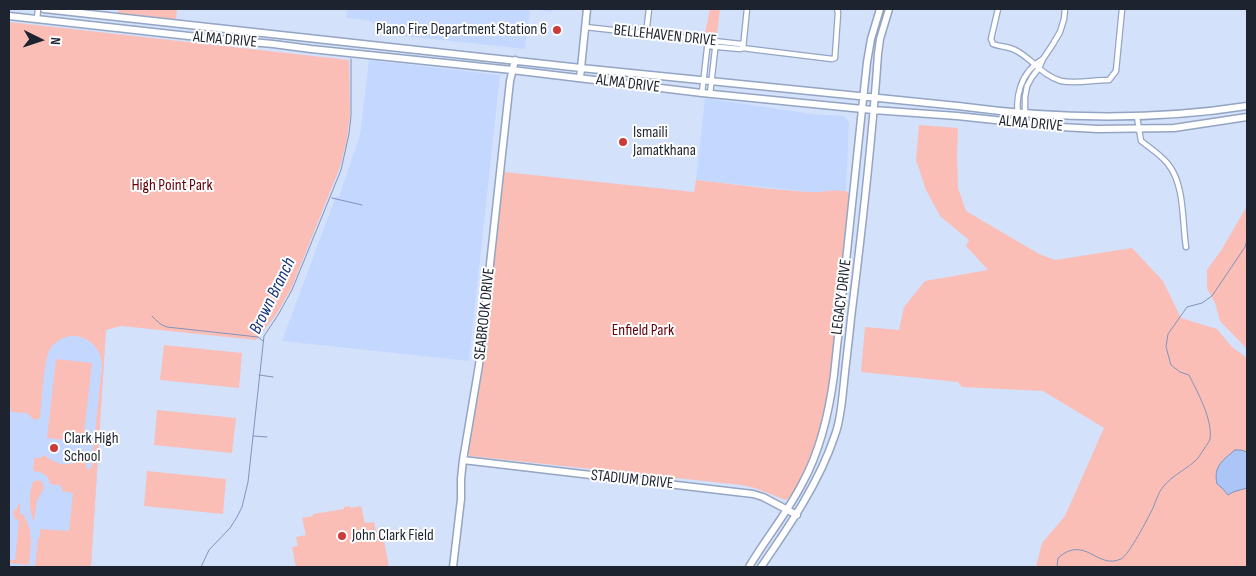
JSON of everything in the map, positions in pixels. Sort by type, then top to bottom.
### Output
[{"type":"main road","name":"ALMA DRIVE","points":[[44,9],[140,18],[581,68],[1025,114],[1137,117],[1208,112],[1247,106]]},
{"type":"main road","points":[[580,78],[587,9]]},
{"type":"main road","name":"LEGACY DRIVE","points":[[749,567],[804,482],[824,430],[832,391],[863,96],[871,39],[880,9]]},
{"type":"main road","name":"LEGACY DRIVE","points":[[762,567],[796,515],[821,470],[836,432],[842,398],[866,191],[879,46],[889,9]]},
{"type":"main road","name":"ALMA DRIVE","points":[[9,16],[512,70],[710,94],[1019,123],[1098,129],[1138,129],[1174,128],[1247,117]]},
{"type":"main road","points":[[139,30],[140,18]]},
{"type":"main road","points":[[400,48],[400,58]]},
{"type":"main road","name":"SEABROOK DRIVE","points":[[453,567],[461,499],[463,460],[479,365],[510,81],[515,60]]},
{"type":"main road","points":[[770,87],[770,100]]},
{"type":"main road","points":[[957,116],[958,106]]},
{"type":"main road","points":[[1208,112],[1210,122]]},
{"type":"main road","points":[[854,190],[866,191]]},
{"type":"main road","points":[[846,270],[857,270]]},
{"type":"main road","name":"STADIUM DRIVE","points":[[463,460],[753,494],[763,497],[796,515]]},
{"type":"street","points":[[37,19],[38,9]]},
{"type":"street","points":[[646,34],[649,9]]},
{"type":"street","points":[[743,48],[747,9]]},
{"type":"street","name":"BELLEHAVEN DRIVE","points":[[708,46],[743,48],[832,59],[835,58],[837,38],[837,9]]},
{"type":"street","points":[[998,9],[991,39],[993,44],[1015,50],[1052,78],[1061,81],[1109,80],[1116,71],[1122,9]]},
{"type":"street","points":[[1019,123],[1025,114],[1027,86],[1060,32],[1065,9]]},
{"type":"street","name":"BELLEHAVEN DRIVE","points":[[585,28],[741,44],[743,48]]},
{"type":"street","points":[[702,93],[708,40]]},
{"type":"street","points":[[710,94],[716,41]]},
{"type":"street","points":[[1019,123],[1017,113],[1021,84],[1034,64],[1043,59]]},
{"type":"street","points":[[1137,117],[1141,142],[1168,163],[1174,175],[1181,198],[1186,246]]},
{"type":"shaded area","points":[[347,9],[530,9],[525,49],[395,35],[367,20],[346,18]]},
{"type":"shaded area","points":[[530,9],[551,9],[552,12]]},
{"type":"shaded area","points":[[369,60],[500,75],[469,361],[282,341],[336,196],[339,197],[360,135]]},
{"type":"shaded area","points":[[705,98],[812,114],[844,116],[849,122],[846,191],[810,192],[696,180]]},
{"type":"shaded area","name":"Clark High School","points":[[9,320],[106,330],[91,567],[9,567]]},
{"type":"shaded area","points":[[1235,450],[1247,452],[1247,488],[1228,495],[1217,484],[1216,472],[1220,464]]},
{"type":"green space","points":[[118,9],[177,9],[176,19],[118,13]]},
{"type":"green space","points":[[710,9],[720,9],[717,34],[705,33]]},
{"type":"green space","name":"High Point Park","points":[[9,22],[349,60],[350,116],[347,140],[340,167],[291,289],[276,315],[257,339],[121,326],[106,330],[91,567],[35,567],[40,529],[69,531],[73,493],[62,491],[60,485],[50,484],[44,474],[33,471],[34,459],[45,455],[55,462],[65,464],[82,460],[87,456],[86,468],[91,469],[102,366],[96,348],[90,342],[74,336],[65,337],[57,341],[50,349],[46,363],[40,418],[34,420],[27,413],[11,412],[9,407]]},
{"type":"green space","points":[[919,125],[958,128],[958,188],[966,211],[1039,254],[1055,260],[1132,248],[1163,281],[1181,318],[1217,329],[1232,347],[1247,358],[1247,567],[1036,567],[1042,543],[1065,516],[1104,428],[1043,391],[962,387],[958,382],[861,372],[865,327],[899,330],[904,307],[925,281],[988,270],[966,246],[969,240],[940,216],[926,190],[916,160]]},
{"type":"green space","name":"Enfield Park","points":[[504,172],[694,192],[696,180],[795,191],[839,190],[848,192],[829,395],[814,448],[790,498],[785,500],[755,488],[741,485],[470,456],[468,446],[482,374]]},
{"type":"green space","points":[[1247,206],[1247,349],[1220,321],[1215,303],[1207,288],[1207,270],[1222,249]]},
{"type":"green space","points":[[164,345],[242,353],[239,388],[160,380]]},
{"type":"green space","points":[[56,359],[92,363],[83,442],[47,438]]},
{"type":"green space","points":[[157,410],[236,418],[232,453],[154,445]]},
{"type":"green space","points":[[147,471],[226,479],[223,514],[144,506]]},
{"type":"green space","points":[[38,480],[42,482],[44,488],[37,500],[34,522],[30,508],[30,497],[33,482]]},
{"type":"green space","points":[[18,504],[20,504],[20,514],[23,514],[30,529],[29,565],[9,563],[9,560],[15,560],[19,520],[14,519],[15,516],[13,515],[14,509],[17,510]]},
{"type":"green space","name":"John Clark Field","points":[[350,506],[351,508],[361,506],[365,523],[374,522],[376,531],[382,530],[389,567],[296,567],[292,547],[298,546],[296,537],[306,535],[302,518]]},
{"type":"waterway","name":"Brown Branch","points":[[201,567],[209,550],[230,528],[242,507],[248,482],[264,336],[292,290],[341,170],[351,116],[351,59]]},
{"type":"waterway","points":[[332,198],[362,205]]},
{"type":"waterway","points":[[1057,567],[1058,558],[1067,552],[1076,550],[1105,560],[1121,559],[1129,551],[1138,536],[1163,487],[1198,458],[1208,443],[1210,431],[1204,406],[1189,375],[1180,372],[1171,365],[1166,347],[1168,334],[1187,307],[1202,303],[1212,296],[1245,247],[1247,240]]},
{"type":"waterway","points":[[152,316],[160,324],[167,327],[258,337],[263,341]]},
{"type":"waterway","points":[[259,375],[273,377]]},
{"type":"waterway","points":[[253,436],[267,437]]},
{"type":"place","name":"Plano Fire Department Station 6","points":[[557,30]]},
{"type":"place","name":"Ismaili Jamatkhana","points":[[623,142]]},
{"type":"place","name":"Clark High School","points":[[54,448]]},
{"type":"place","name":"John Clark Field","points":[[342,536]]}]
